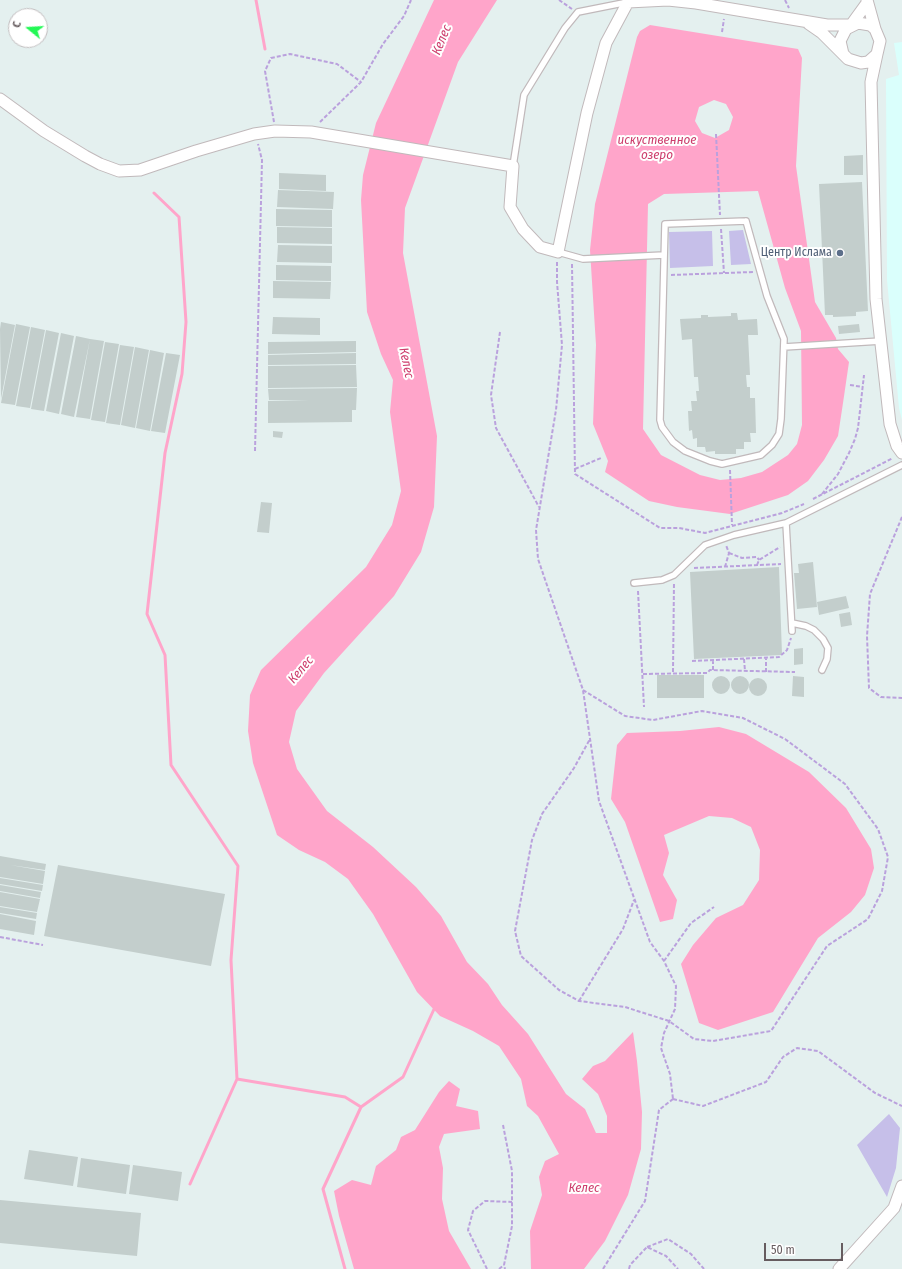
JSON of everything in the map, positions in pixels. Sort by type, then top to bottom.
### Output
[{"type":"street","points":[[0,99],[44,131],[85,156],[100,164],[119,170],[140,170],[254,134],[275,131],[311,132],[437,151],[513,166],[510,207],[523,229],[540,246],[558,252],[587,113],[606,43],[628,2],[668,0],[783,17],[808,23],[827,25],[864,23],[875,29]]},
{"type":"street","points":[[867,1],[842,34],[840,48],[846,57],[861,63],[868,62],[877,54]]},
{"type":"street","points":[[867,1],[880,41],[871,82],[876,299],[890,424],[897,446],[902,453]]},
{"type":"street","points":[[808,23],[866,74],[871,82]]},
{"type":"street","points":[[839,1269],[894,1208],[902,1186]]},
{"type":"lane","points":[[513,166],[524,95],[565,28],[578,12],[628,2]]},
{"type":"lane","points":[[746,221],[766,296],[784,339],[781,419],[779,434],[772,445],[761,455],[722,464],[710,462],[685,451],[673,442],[662,427],[660,420],[665,224],[721,222],[746,221]]},
{"type":"lane","points":[[558,252],[583,259],[664,255]]},
{"type":"lane","points":[[784,347],[881,341]]},
{"type":"lane","points":[[636,583],[662,580],[674,575],[706,545],[724,538],[786,523],[902,465]]},
{"type":"lane","points":[[786,523],[792,630]]},
{"type":"lane","points":[[792,623],[806,626],[814,630],[823,639],[828,648],[827,658],[822,670]]},
{"type":"path","points":[[311,132],[361,82],[383,44],[404,16],[411,0]]},
{"type":"path","points":[[559,0],[578,12]]},
{"type":"path","points":[[722,32],[726,8]]},
{"type":"path","points":[[275,131],[265,71],[271,58],[290,54],[337,64],[361,82]]},
{"type":"path","points":[[254,134],[262,160],[255,451]]},
{"type":"path","points":[[716,134],[724,273]]},
{"type":"path","points":[[558,252],[557,282],[562,345],[556,410],[536,530],[538,559],[583,690],[599,800],[650,942],[664,961],[676,986],[675,1009],[664,1033],[661,1048],[670,1074],[673,1099]]},
{"type":"path","points":[[664,276],[760,272]]},
{"type":"path","points":[[500,332],[491,395],[496,428],[539,508]]},
{"type":"path","points":[[822,495],[838,474],[852,446],[858,428],[864,375]]},
{"type":"path","points":[[850,385],[863,387]]},
{"type":"path","points":[[575,469],[601,458]]},
{"type":"path","points":[[730,469],[733,521]]},
{"type":"path","points":[[902,517],[870,594],[867,636],[869,688],[881,696],[902,698]]},
{"type":"path","points":[[724,538],[729,553],[725,567]]},
{"type":"path","points":[[756,565],[759,560],[787,542]]},
{"type":"path","points":[[729,553],[742,558],[757,557],[759,560]]},
{"type":"path","points":[[683,568],[789,564]]},
{"type":"path","points":[[673,672],[674,575]]},
{"type":"path","points":[[636,583],[644,707]]},
{"type":"path","points":[[692,661],[779,657],[785,654],[790,644],[792,630]]},
{"type":"path","points":[[766,658],[766,672]]},
{"type":"path","points":[[744,659],[745,671]]},
{"type":"path","points":[[713,660],[714,670]]},
{"type":"path","points":[[643,674],[707,673],[710,670],[795,672]]},
{"type":"path","points":[[583,690],[625,716],[653,720],[702,711],[742,718],[785,738],[844,784],[878,829],[888,857],[882,891],[868,919],[827,946],[771,1031],[713,1041],[694,1039],[669,1021],[625,1007],[579,1002],[559,990],[521,956],[515,931],[532,840],[542,814],[574,768],[590,739]]},
{"type":"path","points":[[579,1002],[624,929],[634,899]]},
{"type":"path","points":[[664,961],[691,923],[714,907]]},
{"type":"path","points":[[0,937],[43,946]]},
{"type":"path","points":[[673,1099],[703,1106],[766,1082],[783,1057],[796,1048],[818,1051],[875,1093],[902,1106]]},
{"type":"path","points":[[603,1269],[645,1201],[659,1110],[673,1099]]},
{"type":"path","points":[[503,1125],[512,1171],[512,1226],[504,1265],[505,1269]]},
{"type":"path","points":[[487,1269],[468,1230],[473,1212],[485,1201],[512,1202]]},
{"type":"path","points":[[629,1269],[630,1265],[647,1247],[668,1239],[691,1254],[704,1269]]},
{"type":"path","points":[[647,1247],[666,1256],[678,1269]]},
{"type":"path","points":[[499,1269],[504,1265]]},
{"type":"shaded area","points":[[902,42],[902,420],[899,408],[887,280],[886,79],[899,75],[894,43]]},
{"type":"shaded area","points":[[743,230],[751,264],[731,265],[729,231]]},
{"type":"shaded area","points":[[712,231],[713,266],[670,268],[669,232]]},
{"type":"shaded area","points":[[889,1114],[900,1128],[896,1168],[887,1197],[857,1145]]},
{"type":"water","name":"Келес","points":[[434,0],[497,0],[458,62],[405,208],[403,253],[437,436],[434,507],[421,552],[394,596],[324,673],[296,711],[289,742],[297,769],[327,811],[373,847],[416,887],[441,916],[467,962],[488,984],[502,1005],[528,1034],[566,1094],[585,1109],[596,1133],[607,1133],[607,1116],[598,1094],[582,1079],[593,1066],[605,1061],[633,1032],[642,1112],[641,1149],[628,1195],[605,1241],[584,1269],[531,1269],[530,1231],[542,1195],[539,1177],[545,1161],[559,1154],[538,1116],[527,1106],[521,1079],[499,1046],[473,1031],[440,1016],[417,992],[373,914],[348,879],[325,862],[299,850],[277,835],[253,763],[248,731],[250,695],[261,670],[366,567],[392,525],[401,491],[390,412],[393,380],[381,354],[367,312],[361,200],[363,175],[376,123]]},
{"type":"water","name":"искуственное озеро","points":[[650,25],[798,49],[802,58],[796,166],[815,302],[836,338],[838,349],[849,362],[838,436],[824,460],[808,481],[788,495],[730,514],[677,507],[649,501],[605,472],[608,461],[593,424],[596,345],[590,250],[595,204],[637,37],[640,31]],"holes":[[[714,100],[726,104],[733,117],[729,130],[715,138],[702,133],[695,121],[699,107]],[[758,191],[785,288],[801,331],[802,425],[797,444],[788,455],[762,472],[741,478],[720,480],[700,475],[661,455],[643,429],[648,204],[664,194]]]},
{"type":"water","points":[[719,727],[746,734],[809,772],[846,808],[871,849],[874,868],[865,895],[851,912],[818,938],[773,1012],[718,1030],[699,1023],[681,964],[693,945],[716,918],[743,905],[759,880],[760,850],[751,827],[732,818],[709,816],[664,835],[669,853],[663,875],[677,900],[673,919],[660,922],[625,822],[611,799],[617,745],[627,733],[680,731]]},
{"type":"water","points":[[449,1081],[460,1089],[456,1106],[478,1111],[480,1129],[444,1134],[439,1147],[443,1168],[442,1199],[449,1231],[471,1269],[354,1269],[339,1216],[334,1191],[352,1180],[371,1185],[376,1166],[396,1150],[401,1137],[415,1130],[439,1092]]},
{"type":"building","points":[[863,155],[863,175],[844,175],[844,156]]},
{"type":"building","points":[[279,173],[326,175],[326,191],[279,189]]},
{"type":"building","points":[[862,182],[868,311],[856,312],[856,316],[833,317],[833,315],[825,315],[819,184]]},
{"type":"building","points":[[278,190],[334,192],[333,209],[277,207]]},
{"type":"building","points":[[276,209],[332,210],[332,227],[276,226]]},
{"type":"building","points":[[277,227],[332,228],[332,244],[277,243]]},
{"type":"building","points":[[278,245],[332,246],[332,263],[277,262]]},
{"type":"building","points":[[276,265],[331,266],[331,281],[276,280]]},
{"type":"building","points":[[273,281],[331,282],[330,299],[273,298]]},
{"type":"building","points":[[731,313],[737,313],[738,320],[757,319],[758,335],[748,335],[750,375],[746,375],[747,387],[750,387],[750,398],[755,398],[756,433],[750,433],[751,442],[744,442],[744,449],[736,449],[736,454],[715,454],[715,451],[706,452],[705,447],[697,447],[697,438],[693,439],[692,430],[689,431],[688,411],[692,411],[691,401],[697,401],[696,391],[699,391],[698,377],[694,377],[692,339],[682,340],[680,319],[701,318],[701,315],[708,315],[708,317],[731,316]]},
{"type":"building","points":[[273,317],[320,318],[320,335],[272,334]]},
{"type":"building","points":[[1,322],[15,325],[1,399],[0,329]]},
{"type":"building","points":[[16,324],[30,327],[15,405],[1,403]]},
{"type":"building","points":[[859,324],[860,332],[839,334],[838,326]]},
{"type":"building","points":[[31,327],[45,330],[30,408],[16,406]]},
{"type":"building","points":[[46,330],[59,333],[44,411],[31,409]]},
{"type":"building","points":[[61,333],[74,336],[59,414],[46,411]]},
{"type":"building","points":[[76,336],[90,339],[74,417],[61,414]]},
{"type":"building","points":[[90,339],[104,341],[90,419],[76,417]]},
{"type":"building","points":[[356,341],[356,352],[268,354],[268,342]]},
{"type":"building","points":[[105,342],[119,344],[105,422],[91,420]]},
{"type":"building","points":[[120,345],[134,347],[120,425],[106,423]]},
{"type":"building","points":[[135,347],[149,350],[135,428],[121,425]]},
{"type":"building","points":[[150,350],[164,353],[150,431],[136,428]]},
{"type":"building","points":[[166,353],[180,355],[165,433],[151,431]]},
{"type":"building","points":[[356,353],[356,364],[268,365],[268,355]]},
{"type":"building","points":[[356,365],[357,387],[268,388],[268,366]]},
{"type":"building","points":[[357,388],[356,410],[352,410],[352,422],[268,423],[268,401],[309,400],[269,400],[268,389]]},
{"type":"building","points":[[273,431],[283,432],[282,438],[273,437]]},
{"type":"building","points":[[261,502],[272,503],[269,533],[257,532]]},
{"type":"building","points":[[813,562],[817,607],[797,609],[794,573],[799,573],[798,564]]},
{"type":"building","points":[[779,567],[782,655],[694,659],[690,572]]},
{"type":"building","points":[[846,596],[849,608],[819,615],[817,602]]},
{"type":"building","points":[[850,612],[852,625],[841,627],[839,614]]},
{"type":"building","points":[[803,648],[803,664],[794,665],[794,649]]},
{"type":"building","points":[[657,675],[704,675],[704,698],[657,698]]},
{"type":"building","points":[[721,676],[727,679],[730,685],[727,691],[721,694],[715,691],[712,685],[715,679]]},
{"type":"building","points":[[740,676],[746,679],[749,685],[746,691],[740,694],[734,691],[731,685],[734,679]]},
{"type":"building","points":[[793,676],[804,677],[804,697],[792,696]]},
{"type":"building","points":[[758,678],[764,681],[767,687],[764,693],[758,696],[752,693],[749,687],[752,681]]},
{"type":"building","points":[[0,856],[46,864],[45,870],[10,865],[45,871],[43,884],[0,877]]},
{"type":"building","points":[[58,865],[225,894],[211,966],[44,936]]},
{"type":"building","points":[[0,878],[43,885],[42,891],[0,884]]},
{"type":"building","points":[[0,885],[41,892],[40,898],[0,891]]},
{"type":"building","points":[[0,892],[40,899],[37,912],[0,906]]},
{"type":"building","points":[[0,907],[37,913],[36,919],[0,913]]},
{"type":"building","points":[[0,914],[36,921],[34,935],[0,929]]},
{"type":"building","points":[[29,1150],[78,1157],[73,1186],[24,1179]]},
{"type":"building","points":[[81,1158],[130,1165],[126,1194],[77,1187]]},
{"type":"building","points":[[133,1165],[182,1172],[178,1201],[129,1194]]},
{"type":"building","points":[[0,1200],[141,1213],[137,1256],[0,1243]]},
{"type":"waterway","points":[[256,0],[265,49]]},
{"type":"waterway","points":[[154,193],[179,217],[186,322],[182,374],[165,453],[147,614],[165,655],[171,765],[238,866],[231,960],[237,1079]]},
{"type":"waterway","points":[[345,1269],[323,1189],[361,1107],[403,1077],[435,1007]]},
{"type":"waterway","points":[[190,1184],[237,1079],[345,1097],[361,1107]]},
{"type":"place","name":"Центр Ислама","points":[[840,253]]}]
